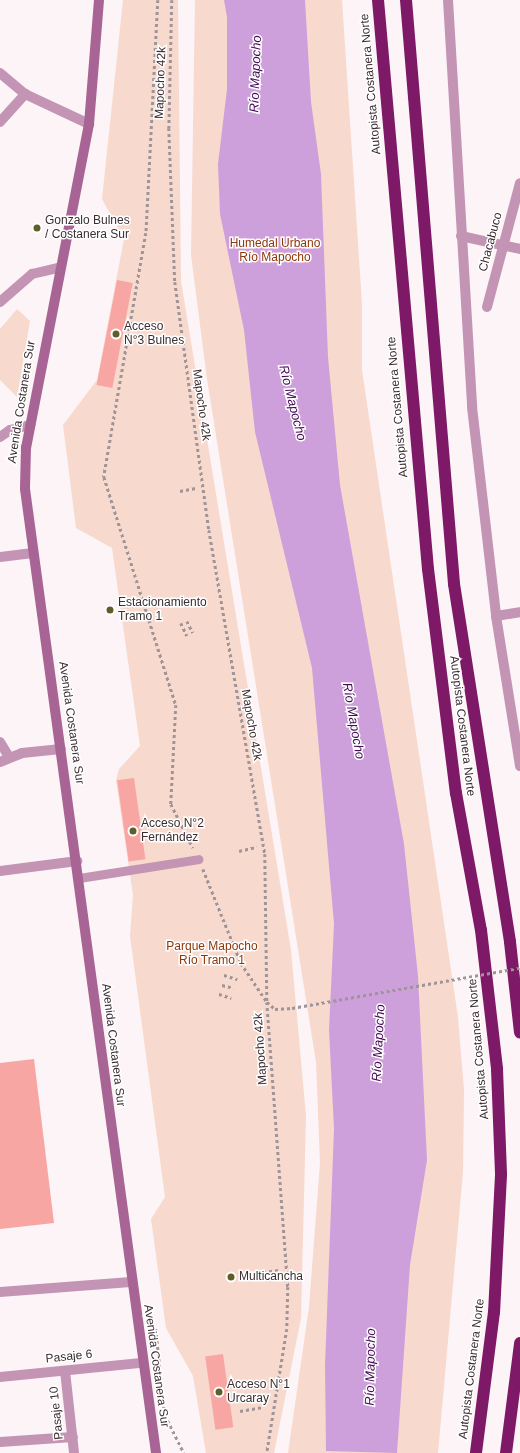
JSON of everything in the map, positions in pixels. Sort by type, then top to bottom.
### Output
[{"type":"highway","name":"Autopista Costanera Norte","points":[[378,0],[428,570],[456,793],[487,970],[497,1069],[501,1175],[494,1312],[476,1453]]},
{"type":"highway","name":"Autopista Costanera Norte","points":[[406,0],[454,584],[510,942],[520,1032]]},
{"type":"highway","points":[[506,1453],[520,1343]]},
{"type":"main road","name":"Avenida Costanera Sur","points":[[99,0],[89,124],[59,268],[30,426],[24,468],[33,553],[77,861],[141,1363],[156,1453]]},
{"type":"street","points":[[448,0],[472,414],[496,616],[520,766]]},
{"type":"street","points":[[0,73],[25,94],[89,124]]},
{"type":"street","points":[[0,122],[25,94]]},
{"type":"street","name":"Chacabuco","points":[[487,307],[520,183]]},
{"type":"street","points":[[461,236],[520,249]]},
{"type":"street","points":[[0,302],[32,274],[59,268]]},
{"type":"street","points":[[0,437],[10,430],[30,426]]},
{"type":"street","points":[[0,557],[33,553]]},
{"type":"street","points":[[496,616],[520,612]]},
{"type":"street","points":[[0,742],[4,760],[61,749]]},
{"type":"street","points":[[79,878],[199,859]]},
{"type":"street","points":[[0,871],[77,861]]},
{"type":"street","points":[[0,1292],[131,1282]]},
{"type":"street","name":"Pasaje 6","points":[[0,1377],[141,1363]]},
{"type":"street","name":"Pasaje 10","points":[[65,1371],[74,1453]]},
{"type":"street","points":[[0,1442],[73,1437]]},
{"type":"path","points":[[158,0],[146,233],[104,477],[176,706],[171,804],[199,859],[241,963],[267,1002],[275,1009],[292,1008],[520,968]]},
{"type":"path","name":"Mapocho 42k","points":[[172,0],[169,128],[175,282],[209,530],[265,854],[267,1002],[288,1287],[288,1329],[267,1453]]},
{"type":"path","points":[[180,491],[196,488]]},
{"type":"path","points":[[187,621],[193,633]]},
{"type":"path","points":[[181,623],[187,636]]},
{"type":"path","points":[[239,851],[257,847]]},
{"type":"path","points":[[224,975],[236,979]]},
{"type":"path","points":[[222,985],[234,988]]},
{"type":"path","points":[[219,994],[231,998]]},
{"type":"path","points":[[257,1273],[279,1270]]},
{"type":"path","points":[[156,1329],[165,1417],[184,1453]]},
{"type":"path","points":[[240,1411],[263,1407]]},
{"type":"green space","name":"Parque Mapocho Río Tramo 1","points":[[123,0],[178,0],[181,281],[291,950],[306,1116],[301,1318],[274,1453],[206,1453],[193,1376],[166,1328],[151,1219],[165,1197],[130,936],[133,895],[116,780],[119,769],[140,746],[112,548],[76,528],[63,425],[97,380],[124,239],[102,199]]},
{"type":"green space","name":"Humedal Urbano Río Mapocho","points":[[195,0],[342,0],[362,304],[362,370],[458,1017],[464,1090],[463,1172],[438,1453],[288,1453],[309,1307],[320,1163],[316,1062],[207,379],[191,255]]},
{"type":"green space","points":[[17,309],[30,321],[17,397],[0,380],[0,329]]},
{"type":"water","name":"Río Mapocho","points":[[224,0],[305,0],[311,102],[321,174],[328,357],[340,485],[404,844],[418,976],[427,1160],[410,1265],[397,1453],[326,1451],[325,1365],[334,1129],[329,1030],[334,924],[312,668],[255,432],[244,330],[220,214],[218,164],[227,89],[227,17]]},
{"type":"building","name":"Acceso N°3 Bulnes","points":[[117,280],[133,283],[112,388],[97,385]]},
{"type":"building","name":"Acceso N°2 Fernández","points":[[134,778],[145,859],[129,862],[117,780]]},
{"type":"building","points":[[34,1059],[54,1223],[0,1229],[0,1063]]},
{"type":"building","name":"Acceso N°1 Urcaray","points":[[223,1354],[233,1427],[215,1430],[205,1357]]},
{"type":"place","name":"Gonzalo Bulnes / Costanera Sur","points":[[37,228]]},
{"type":"place","name":"Acceso N°3 Bulnes","points":[[116,334]]},
{"type":"place","name":"Estacionamiento Tramo 1","points":[[110,610]]},
{"type":"place","name":"Acceso N°2 Fernández","points":[[133,831]]},
{"type":"place","name":"Multicancha","points":[[231,1277]]},
{"type":"place","name":"Acceso N°1 Urcaray","points":[[219,1392]]}]
